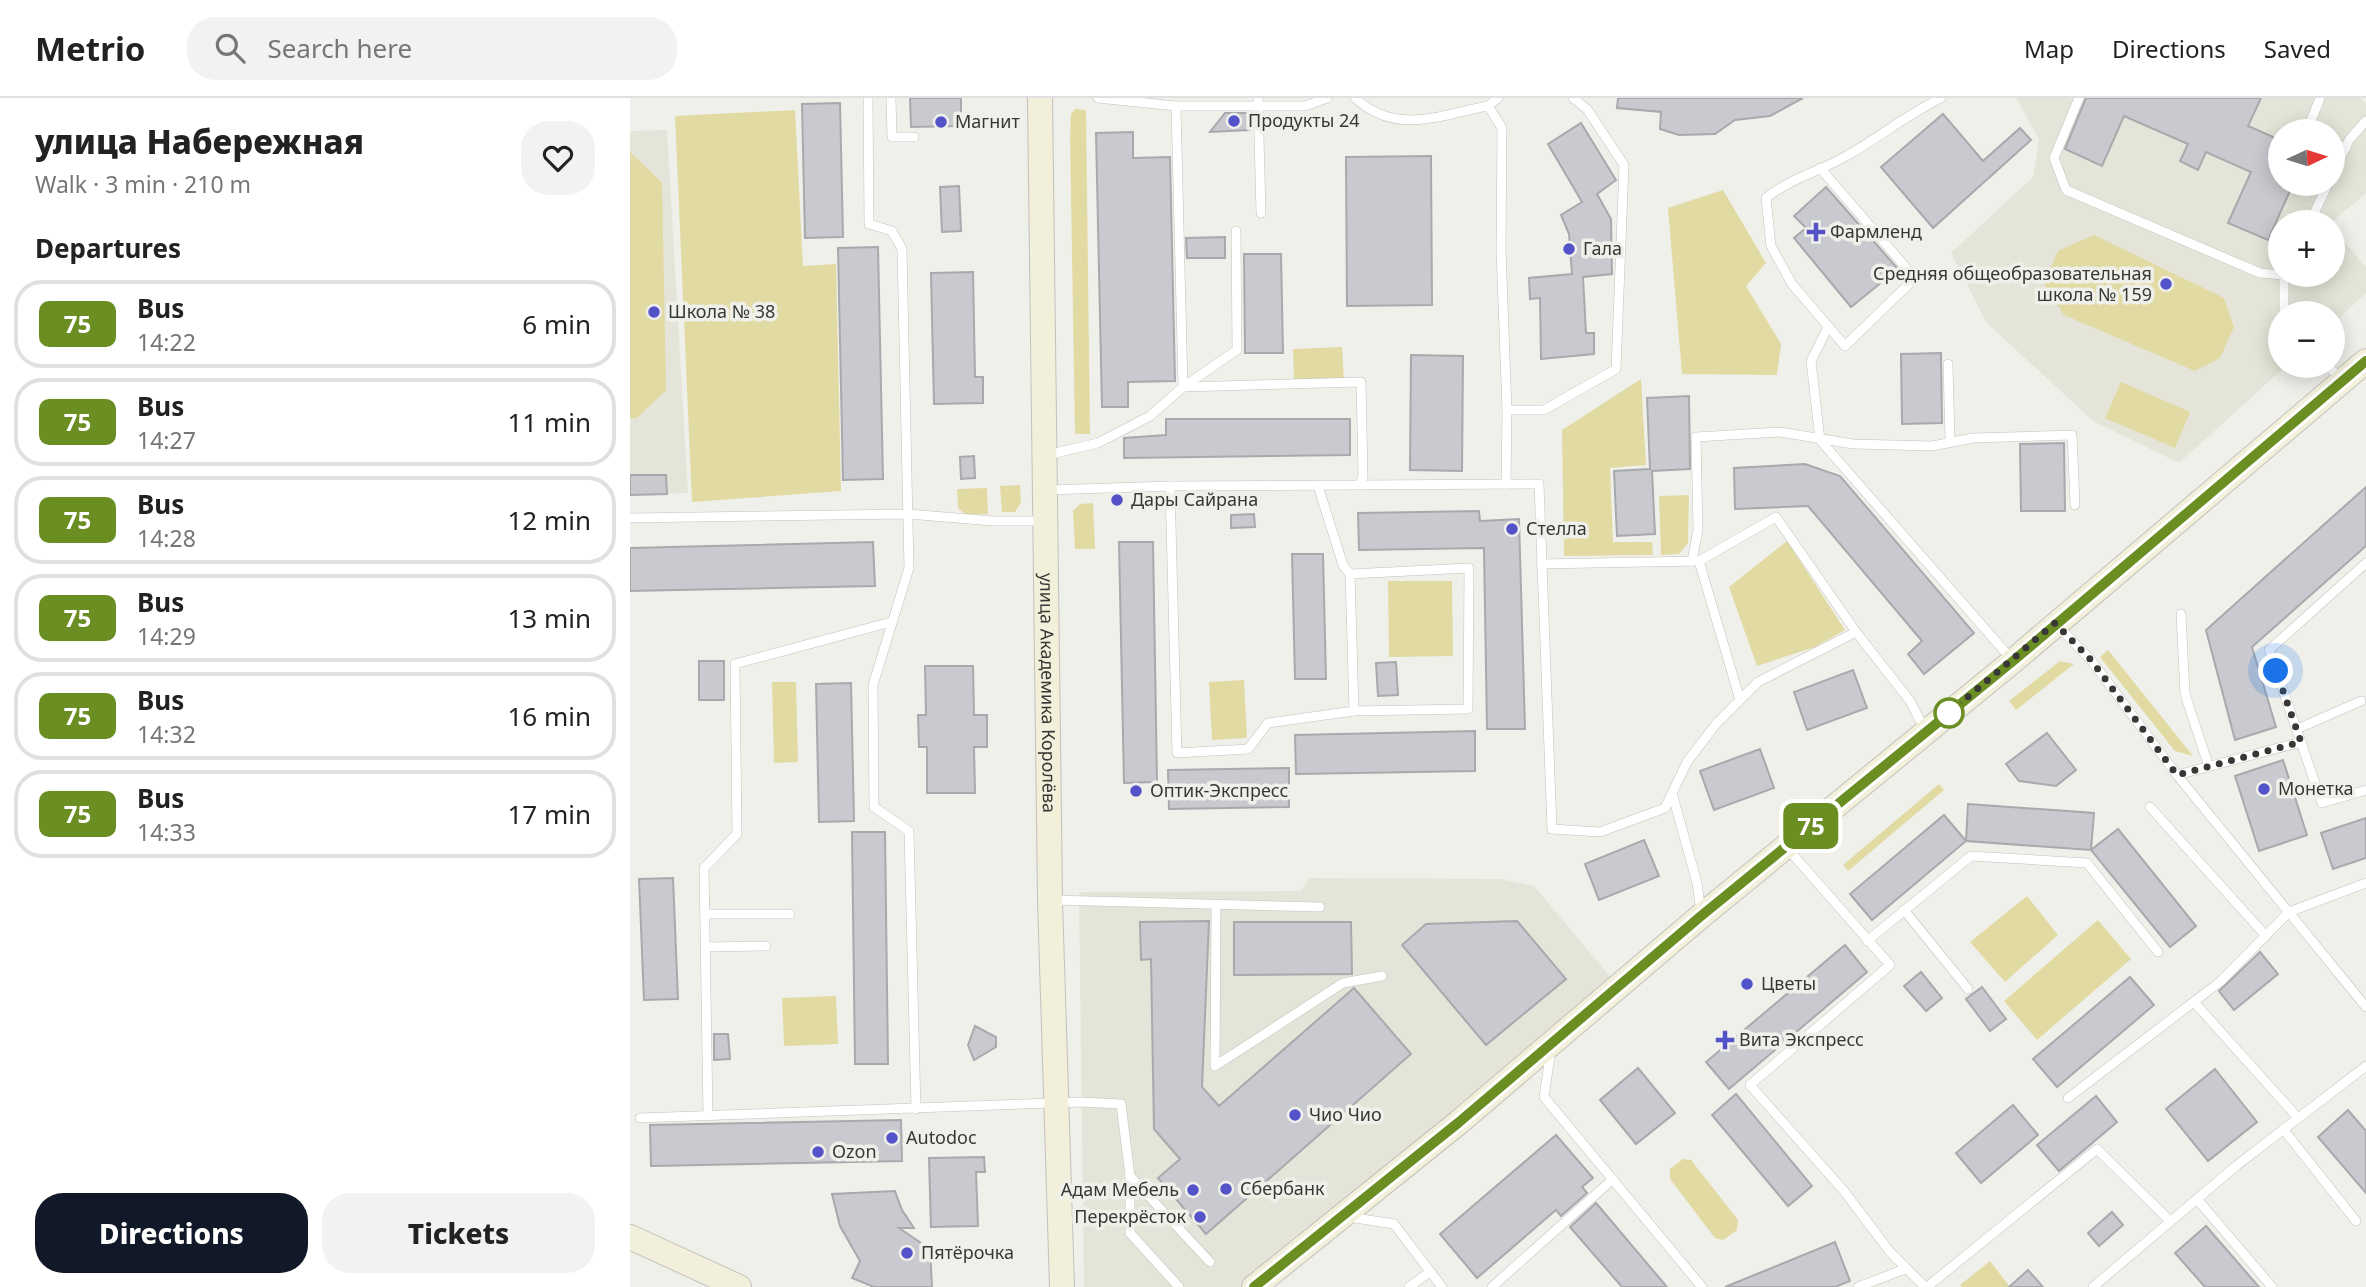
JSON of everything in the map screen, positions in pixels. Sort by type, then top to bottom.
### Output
[{"type":"main road","name":"улица Академика Королёва","points":[[1040,98],[1050,900],[1062,1287]]},
{"type":"main road","points":[[2345,369],[2366,361]]},
{"type":"main road","points":[[1254,1287],[2013,661],[2329,378]]},
{"type":"main road","points":[[630,1237],[739,1287]]},
{"type":"lane","points":[[868,98],[869,225],[892,231],[902,249],[909,568],[873,685],[874,807],[909,831],[916,1109]]},
{"type":"lane","points":[[891,98],[892,137],[914,137]]},
{"type":"lane","points":[[1098,98],[1176,106],[1258,101],[1304,106],[1327,98]]},
{"type":"lane","points":[[1354,98],[1381,117],[1400,121],[1488,106],[1498,98]]},
{"type":"lane","points":[[1507,410],[1544,410],[1616,369],[1625,165],[1587,109],[1573,98]]},
{"type":"lane","points":[[1819,168],[1915,278],[1845,346],[1792,284],[1771,246],[1766,198],[1784,184],[1819,168],[1847,156],[1909,114],[1941,98]]},
{"type":"lane","points":[[2078,98],[2054,158],[2066,190],[2260,273],[2268,274]]},
{"type":"lane","points":[[2312,119],[2320,98]]},
{"type":"lane","points":[[1258,101],[1261,213]]},
{"type":"lane","points":[[1176,106],[1183,387]]},
{"type":"lane","points":[[1488,106],[1502,128],[1501,250],[1507,410],[1506,484]]},
{"type":"lane","points":[[2346,148],[2366,121]]},
{"type":"lane","points":[[1045,455],[1098,443],[1150,416],[1183,387],[1237,350],[1236,231]]},
{"type":"lane","points":[[1828,327],[1811,361],[1820,440],[2013,661]]},
{"type":"lane","points":[[1948,365],[1950,442]]},
{"type":"lane","points":[[1183,387],[1361,382],[1363,476],[1360,485]]},
{"type":"lane","points":[[1740,699],[1696,561],[1696,437],[1780,432],[1820,440],[1906,446],[1973,438],[2072,435],[2076,505]]},
{"type":"lane","points":[[1046,491],[1170,486],[1539,484],[1552,829],[1600,832],[1665,808],[1687,762],[1740,699],[1758,682],[1856,632]]},
{"type":"lane","points":[[1170,486],[1177,753],[1248,749],[1268,723],[1354,711],[1468,709],[1469,568],[1350,574]]},
{"type":"lane","points":[[1318,486],[1343,565],[1350,574],[1354,711]]},
{"type":"lane","points":[[630,519],[908,514],[993,521],[1047,521]]},
{"type":"lane","points":[[1541,564],[1696,561],[1776,517],[1856,632],[1910,701],[1926,732]]},
{"type":"lane","points":[[2366,562],[2269,650],[2322,803],[2366,790]]},
{"type":"lane","points":[[2181,614],[2185,694],[2209,766]]},
{"type":"lane","points":[[708,1116],[704,868],[737,834],[734,664],[891,622]]},
{"type":"lane","points":[[2055,623],[2091,660],[2177,775],[2366,1007]]},
{"type":"lane","points":[[2297,729],[2361,701]]},
{"type":"lane","points":[[2177,775],[2301,742]]},
{"type":"lane","points":[[1672,793],[1698,883],[1701,916]]},
{"type":"lane","points":[[2150,807],[2266,936]]},
{"type":"lane","points":[[1786,846],[1890,965],[1750,1086],[1844,1191],[1905,1269],[1926,1287],[2097,1149],[2170,1222]]},
{"type":"lane","points":[[1867,941],[1972,856],[2087,863],[2158,952]]},
{"type":"lane","points":[[2068,1098],[2221,981],[2289,912],[2366,883]]},
{"type":"lane","points":[[1050,900],[1320,907]]},
{"type":"lane","points":[[1216,905],[1215,1066],[1343,983],[1382,976]]},
{"type":"lane","points":[[1904,910],[1968,989]]},
{"type":"lane","points":[[705,914],[790,914]]},
{"type":"lane","points":[[706,947],[766,946]]},
{"type":"lane","points":[[2194,1002],[2298,1118]]},
{"type":"lane","points":[[1552,1043],[1544,1097],[1702,1287]]},
{"type":"lane","points":[[2093,1287],[2283,1129],[2366,1066]]},
{"type":"lane","points":[[640,1118],[1121,1104],[1130,1176],[1130,1233],[1179,1287]]},
{"type":"lane","points":[[2283,1129],[2356,1221]]},
{"type":"lane","points":[[1130,1176],[1210,1262]]},
{"type":"lane","points":[[1492,1287],[1612,1179]]},
{"type":"lane","points":[[2197,1199],[2272,1287]]},
{"type":"lane","points":[[1343,1216],[1394,1224],[1442,1287]]},
{"type":"lane","points":[[1858,1287],[1905,1269]]},
{"type":"lane","points":[[1409,1287],[1430,1272]]},
{"type":"shaded area","name":"Средняя общеобразовательная школа № 159","points":[[2016,98],[2361,98],[2366,104],[2366,193],[2345,211],[2268,210],[2268,287],[2345,287],[2345,243],[2366,267],[2366,293],[2345,313],[2345,301],[2268,301],[2268,378],[2273,378],[2179,463],[2093,421],[1986,322],[1951,253],[2033,177],[2039,139]]},
{"type":"shaded area","points":[[1075,109],[1086,110],[1090,434],[1075,434],[1070,135],[1071,114]]},
{"type":"shaded area","points":[[795,110],[803,266],[836,264],[841,491],[692,502],[675,116]]},
{"type":"shaded area","name":"Школа № 38","points":[[667,130],[688,493],[630,495],[630,131]]},
{"type":"shaded area","points":[[630,152],[662,183],[666,390],[637,418],[630,418]]},
{"type":"shaded area","points":[[1723,190],[1766,263],[1746,286],[1781,344],[1777,375],[1682,374],[1668,208]]},
{"type":"shaded area","points":[[2094,235],[2224,298],[2234,327],[2220,358],[2195,371],[2064,315],[2044,284],[2058,251]]},
{"type":"shaded area","points":[[1342,347],[1344,380],[1294,382],[1293,349]]},
{"type":"shaded area","points":[[1641,379],[1646,465],[1610,468],[1613,542],[1652,542],[1653,555],[1564,556],[1562,430]]},
{"type":"shaded area","points":[[2121,382],[2190,412],[2175,448],[2105,418]]},
{"type":"shaded area","points":[[1020,485],[1021,502],[1015,512],[1002,512],[1000,486]]},
{"type":"shaded area","points":[[987,488],[988,514],[966,515],[958,508],[957,489]]},
{"type":"shaded area","points":[[1689,495],[1688,543],[1679,554],[1661,555],[1659,496]]},
{"type":"shaded area","points":[[1093,503],[1095,549],[1075,549],[1073,511],[1080,504]]},
{"type":"shaded area","points":[[1787,541],[1845,630],[1815,647],[1757,666],[1729,587]]},
{"type":"shaded area","points":[[1388,581],[1452,581],[1453,656],[1389,657]]},
{"type":"shaded area","points":[[2108,650],[2193,756],[2175,751],[2100,657]]},
{"type":"shaded area","points":[[2060,661],[2074,664],[2016,710],[2009,701]]},
{"type":"shaded area","points":[[1244,680],[1247,738],[1212,740],[1209,682]]},
{"type":"shaded area","points":[[772,682],[796,682],[798,762],[774,763]]},
{"type":"shaded area","points":[[1939,784],[1944,790],[1848,871],[1843,865]]},
{"type":"shaded area","points":[[1310,878],[1501,879],[1534,886],[1612,979],[1242,1287],[1084,1287],[1079,892],[1300,891]]},
{"type":"shaded area","points":[[2027,896],[2058,935],[2005,982],[1970,942]]},
{"type":"shaded area","points":[[2098,920],[2131,959],[2037,1040],[2004,1001]]},
{"type":"shaded area","points":[[836,996],[838,1044],[784,1046],[782,998]]},
{"type":"shaded area","points":[[1683,1159],[1691,1160],[1738,1220],[1737,1230],[1723,1240],[1715,1238],[1670,1179],[1670,1169]]},
{"type":"shaded area","points":[[1990,1261],[2010,1287],[1960,1285]]},
{"type":"building","points":[[910,98],[961,98],[961,126],[911,127]]},
{"type":"building","points":[[1618,98],[1803,98],[1770,116],[1735,120],[1715,134],[1679,135],[1660,129],[1661,112],[1617,108]]},
{"type":"building","points":[[2086,98],[2261,98],[2248,126],[2268,135],[2268,196],[2288,196],[2281,210],[2268,210],[2268,240],[2228,223],[2251,172],[2206,152],[2198,170],[2180,161],[2188,144],[2124,116],[2102,166],[2065,149]]},
{"type":"building","points":[[840,103],[843,237],[805,238],[802,104]]},
{"type":"building","name":"Продукты 24","points":[[1225,113],[1249,113],[1250,130],[1210,132]]},
{"type":"building","points":[[1943,114],[1983,161],[2020,128],[2031,140],[1933,228],[1881,167]]},
{"type":"building","points":[[1581,123],[1616,180],[1597,194],[1611,219],[1612,274],[1583,277],[1586,333],[1594,333],[1594,354],[1541,359],[1540,298],[1530,299],[1529,278],[1572,274],[1569,234],[1561,215],[1582,202],[1548,144]]},
{"type":"building","points":[[1133,132],[1133,158],[1170,157],[1175,381],[1128,382],[1128,407],[1102,407],[1096,133]]},
{"type":"building","points":[[1431,156],[1432,305],[1347,306],[1346,157]]},
{"type":"building","points":[[959,186],[961,231],[942,232],[940,187]]},
{"type":"building","points":[[1826,187],[1898,269],[1851,307],[1794,238],[1806,228],[1794,216]]},
{"type":"building","points":[[1225,237],[1225,258],[1187,258],[1186,238]]},
{"type":"building","points":[[878,247],[883,479],[843,480],[838,248]]},
{"type":"building","points":[[1244,254],[1281,254],[1283,353],[1245,353]]},
{"type":"building","points":[[973,272],[975,377],[983,377],[983,403],[934,404],[931,273]]},
{"type":"building","points":[[1941,353],[1942,423],[1902,424],[1901,354]]},
{"type":"building","points":[[1411,355],[1463,356],[1462,471],[1410,470]]},
{"type":"building","points":[[1689,396],[1690,469],[1652,471],[1655,534],[1617,536],[1614,471],[1650,469],[1647,398]]},
{"type":"building","points":[[1166,419],[1350,419],[1350,455],[1124,458],[1124,438],[1166,435]]},
{"type":"building","points":[[2064,443],[2065,511],[2021,511],[2020,444]]},
{"type":"building","points":[[974,456],[975,478],[961,479],[960,457]]},
{"type":"building","points":[[1805,464],[1840,476],[1974,633],[1924,674],[1908,654],[1922,641],[1808,506],[1735,509],[1734,468]]},
{"type":"building","points":[[630,475],[666,475],[667,494],[630,495]]},
{"type":"building","points":[[2366,487],[2366,546],[2252,647],[2276,727],[2235,740],[2206,630]]},
{"type":"building","points":[[1479,511],[1480,521],[1519,519],[1525,729],[1487,729],[1484,548],[1359,550],[1358,513]]},
{"type":"building","points":[[1254,514],[1255,527],[1231,528],[1231,515]]},
{"type":"building","points":[[873,542],[875,586],[630,591],[630,548]]},
{"type":"building","points":[[1119,542],[1153,542],[1157,782],[1124,783]]},
{"type":"building","points":[[1292,554],[1323,554],[1326,679],[1295,679]]},
{"type":"building","points":[[699,661],[724,661],[724,700],[699,700]]},
{"type":"building","points":[[1396,662],[1398,695],[1378,696],[1376,663]]},
{"type":"building","points":[[925,666],[973,666],[974,715],[987,715],[987,747],[974,747],[975,793],[927,793],[927,747],[919,747],[918,715],[926,715]]},
{"type":"building","points":[[1853,670],[1867,708],[1807,730],[1794,692]]},
{"type":"building","points":[[851,683],[854,821],[819,822],[816,684]]},
{"type":"building","points":[[1475,731],[1475,771],[1296,774],[1295,735]]},
{"type":"building","points":[[2047,733],[2076,770],[2056,786],[2019,781],[2006,764]]},
{"type":"building","points":[[1760,749],[1774,788],[1714,810],[1700,771]]},
{"type":"building","points":[[2283,760],[2307,835],[2259,851],[2235,776]]},
{"type":"building","points":[[1289,768],[1289,807],[1169,809],[1168,770]]},
{"type":"building","points":[[1968,804],[2094,813],[2091,850],[1966,841]]},
{"type":"building","points":[[1944,815],[1966,841],[1872,920],[1850,894]]},
{"type":"building","points":[[2366,818],[2366,858],[2333,869],[2321,833]]},
{"type":"building","points":[[2118,829],[2196,926],[2170,947],[2091,850]]},
{"type":"building","points":[[852,832],[885,832],[888,1064],[855,1064]]},
{"type":"building","points":[[1644,840],[1659,876],[1599,900],[1585,864]]},
{"type":"building","points":[[673,878],[678,999],[644,1000],[639,879]]},
{"type":"building","points":[[1209,921],[1202,1087],[1219,1106],[1354,988],[1411,1054],[1206,1234],[1158,1178],[1180,1159],[1154,1129],[1151,959],[1141,960],[1140,922]]},
{"type":"building","points":[[1517,921],[1566,979],[1486,1045],[1402,945],[1426,924]]},
{"type":"building","points":[[1234,922],[1351,922],[1352,974],[1234,975]]},
{"type":"building","points":[[1845,945],[1867,972],[1729,1089],[1706,1062]]},
{"type":"building","points":[[2260,952],[2278,974],[2234,1010],[2219,991]]},
{"type":"building","points":[[1921,972],[1942,998],[1926,1011],[1904,986]]},
{"type":"building","points":[[2130,977],[2154,1005],[2057,1087],[2033,1059]]},
{"type":"building","points":[[1982,987],[2006,1019],[1990,1031],[1966,999]]},
{"type":"building","points":[[975,1026],[996,1037],[996,1047],[974,1060],[968,1045]]},
{"type":"building","points":[[714,1034],[728,1034],[730,1059],[714,1060]]},
{"type":"building","points":[[1638,1068],[1675,1113],[1636,1144],[1600,1100]]},
{"type":"building","points":[[2215,1069],[2257,1122],[2208,1161],[2166,1109]]},
{"type":"building","points":[[1736,1094],[1812,1186],[1788,1206],[1712,1115]]},
{"type":"building","points":[[2096,1096],[2117,1122],[2059,1171],[2037,1145]]},
{"type":"building","points":[[2013,1105],[2038,1135],[1981,1183],[1956,1153]]},
{"type":"building","points":[[2348,1110],[2366,1131],[2366,1193],[2318,1137]]},
{"type":"building","points":[[901,1120],[902,1161],[651,1166],[650,1125]]},
{"type":"building","points":[[1556,1135],[1593,1178],[1582,1187],[1587,1193],[1561,1216],[1556,1210],[1477,1278],[1440,1234]]},
{"type":"building","points":[[984,1157],[985,1172],[976,1172],[978,1226],[931,1227],[929,1158]]},
{"type":"building","points":[[895,1191],[902,1210],[914,1228],[899,1228],[930,1249],[932,1287],[874,1287],[852,1278],[860,1261],[840,1226],[832,1194]]},
{"type":"building","points":[[1596,1203],[1667,1287],[1622,1287],[1570,1227]]},
{"type":"building","points":[[2112,1212],[2123,1225],[2099,1246],[2088,1233]]},
{"type":"building","points":[[2206,1226],[2259,1287],[2205,1287],[2175,1253]]},
{"type":"building","points":[[1835,1242],[1850,1281],[1835,1287],[1725,1287]]},
{"type":"building","points":[[2028,1270],[2043,1287],[2009,1287]]},
{"type":"bus line","name":"75","points":[[1254,1287],[1458,1123],[1701,916],[2013,661],[2366,361]]},
{"type":"place","name":"Продукты 24","points":[[1234,121]]},
{"type":"place","name":"Магнит","points":[[941,122]]},
{"type":"place","name":"Фармленд","points":[[1816,232]]},
{"type":"place","name":"Гала","points":[[1569,249]]},
{"type":"place","name":"Средняя общеобразовательная школа № 159","points":[[2166,284]]},
{"type":"place","name":"Школа № 38","points":[[654,312]]},
{"type":"place","name":"Дары Сайрана","points":[[1117,500]]},
{"type":"place","name":"Стелла","points":[[1512,529]]},
{"type":"place","name":"Монетка","points":[[2264,789]]},
{"type":"place","name":"Оптик-Экспресс","points":[[1136,791]]},
{"type":"place","name":"Цветы","points":[[1747,984]]},
{"type":"place","name":"Вита Экспресс","points":[[1725,1040]]},
{"type":"place","name":"Чио Чио","points":[[1295,1115]]},
{"type":"place","name":"Autodoc","points":[[892,1138]]},
{"type":"place","name":"Ozon","points":[[818,1152]]},
{"type":"place","name":"Сбербанк","points":[[1226,1189]]},
{"type":"place","name":"Адам Мебель","points":[[1193,1190]]},
{"type":"place","name":"Перекрёсток","points":[[1200,1217]]},
{"type":"place","name":"Пятёрочка","points":[[907,1253]]},
{"type":"route","points":[[1949,713],[2055,623],[2079,645],[2177,775],[2301,742],[2276,671]]}]
